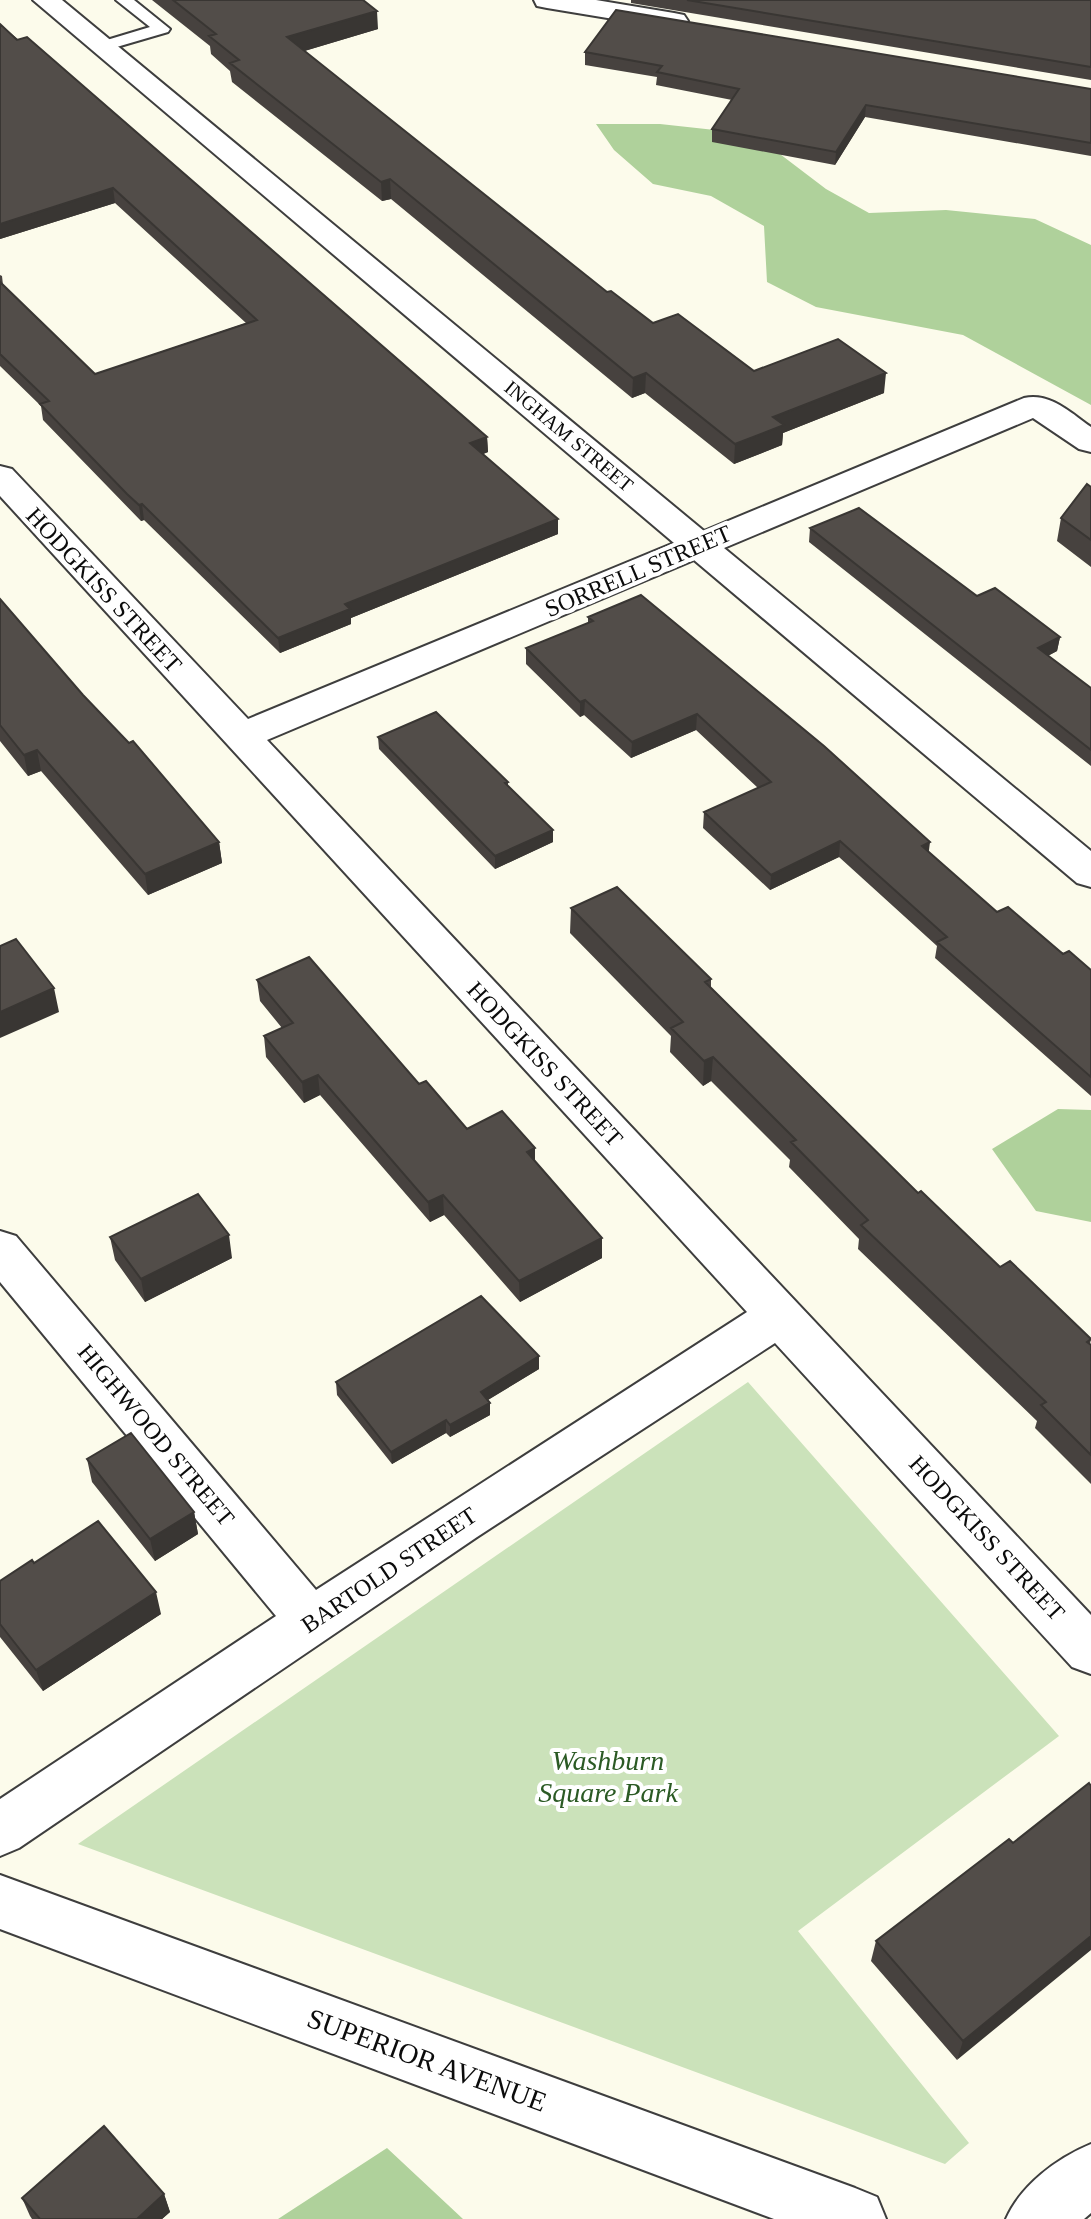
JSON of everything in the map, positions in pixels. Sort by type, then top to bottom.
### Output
[{"type":"street","name":"INGHAM STREET","points":[[46,0],[1091,873]]},
{"type":"street","points":[[547,0],[701,26]]},
{"type":"street","name":"SORRELL STREET","points":[[240,737],[1036,405],[1091,442]]},
{"type":"street","name":"HODGKISS STREET","points":[[0,476],[1091,1651]]},
{"type":"street","name":"HIGHWOOD STREET","points":[[0,1249],[311,1621]]},
{"type":"street","name":"BARTOLD STREET","points":[[0,1830],[472,1514],[781,1315]]},
{"type":"street","name":"SUPERIOR AVENUE","points":[[0,1902],[855,2219]]},
{"type":"street","points":[[1037,2219],[1091,2174]]},
{"type":"lane","points":[[103,46],[162,29],[124,0]]},
{"type":"green space","points":[[596,124],[660,124],[724,131],[772,148],[826,189],[869,213],[946,210],[1035,219],[1091,245],[1091,405],[963,335],[816,307],[767,282],[764,226],[711,196],[653,184],[614,150]]},
{"type":"green space","points":[[1058,1109],[1091,1110],[1091,1222],[1036,1211],[992,1149]]},
{"type":"green space","name":"Washburn Square Park","points":[[748,1382],[1059,1736],[798,1931],[969,2143],[945,2164],[78,1844]]},
{"type":"green space","points":[[387,2148],[463,2219],[278,2219]]},
{"type":"building","points":[[173,0],[363,0],[377,11],[287,37],[607,292],[611,291],[653,323],[678,314],[754,371],[838,339],[886,373],[773,417],[784,425],[735,444],[646,373],[633,378],[390,179],[381,182],[230,63],[239,60],[209,36],[216,34]]},
{"type":"building","points":[[687,0],[1091,0],[1091,67]]},
{"type":"building","points":[[616,10],[1091,89],[1091,143],[866,105],[836,152],[712,129],[739,89],[657,72],[662,66],[585,52]]},
{"type":"building","points":[[0,24],[17,40],[27,37],[487,437],[470,443],[558,519],[345,604],[350,609],[278,638],[142,504],[139,505],[127,494],[40,404],[49,401],[0,354],[0,282],[95,374],[257,320],[113,188],[0,224]]},
{"type":"building","points":[[1087,484],[1091,487],[1091,540],[1061,518]]},
{"type":"building","points":[[859,508],[977,596],[995,588],[1060,637],[1038,648],[1091,688],[1091,750],[810,528]]},
{"type":"building","points":[[641,595],[824,746],[930,842],[922,846],[997,912],[1008,907],[1063,954],[1069,951],[1091,970],[1091,1077],[937,942],[947,937],[840,841],[771,875],[704,812],[771,782],[697,714],[632,742],[585,700],[580,702],[526,648],[593,621],[588,617]]},
{"type":"building","points":[[0,599],[83,695],[129,743],[133,741],[219,842],[145,874],[37,750],[24,755],[0,725]]},
{"type":"building","points":[[436,712],[553,830],[495,856],[378,737]]},
{"type":"building","points":[[617,887],[711,979],[705,982],[918,1193],[921,1191],[1000,1267],[1010,1261],[1091,1339],[1087,1342],[1091,1345],[1091,1455],[1041,1405],[1046,1402],[861,1225],[868,1220],[791,1142],[796,1140],[713,1057],[704,1061],[671,1028],[683,1022],[571,908]]},
{"type":"building","points":[[16,939],[54,988],[0,1012],[0,946]]},
{"type":"building","points":[[309,957],[419,1084],[426,1081],[467,1129],[502,1111],[535,1148],[527,1152],[602,1238],[519,1281],[443,1195],[428,1202],[318,1075],[302,1082],[264,1036],[293,1023],[257,980]]},
{"type":"building","points":[[198,1194],[229,1235],[141,1279],[110,1237]]},
{"type":"building","points":[[481,1296],[539,1356],[481,1392],[490,1403],[450,1425],[446,1420],[391,1452],[336,1382]]},
{"type":"building","points":[[131,1433],[194,1512],[150,1539],[87,1459]]},
{"type":"building","points":[[98,1521],[156,1592],[36,1670],[0,1624],[0,1581],[32,1560],[34,1563]]},
{"type":"building","points":[[1089,1783],[1091,1936],[963,2041],[876,1941],[1009,1839],[1013,1843]]},
{"type":"building","points":[[104,2126],[164,2194],[137,2219],[40,2219],[22,2198]]}]
